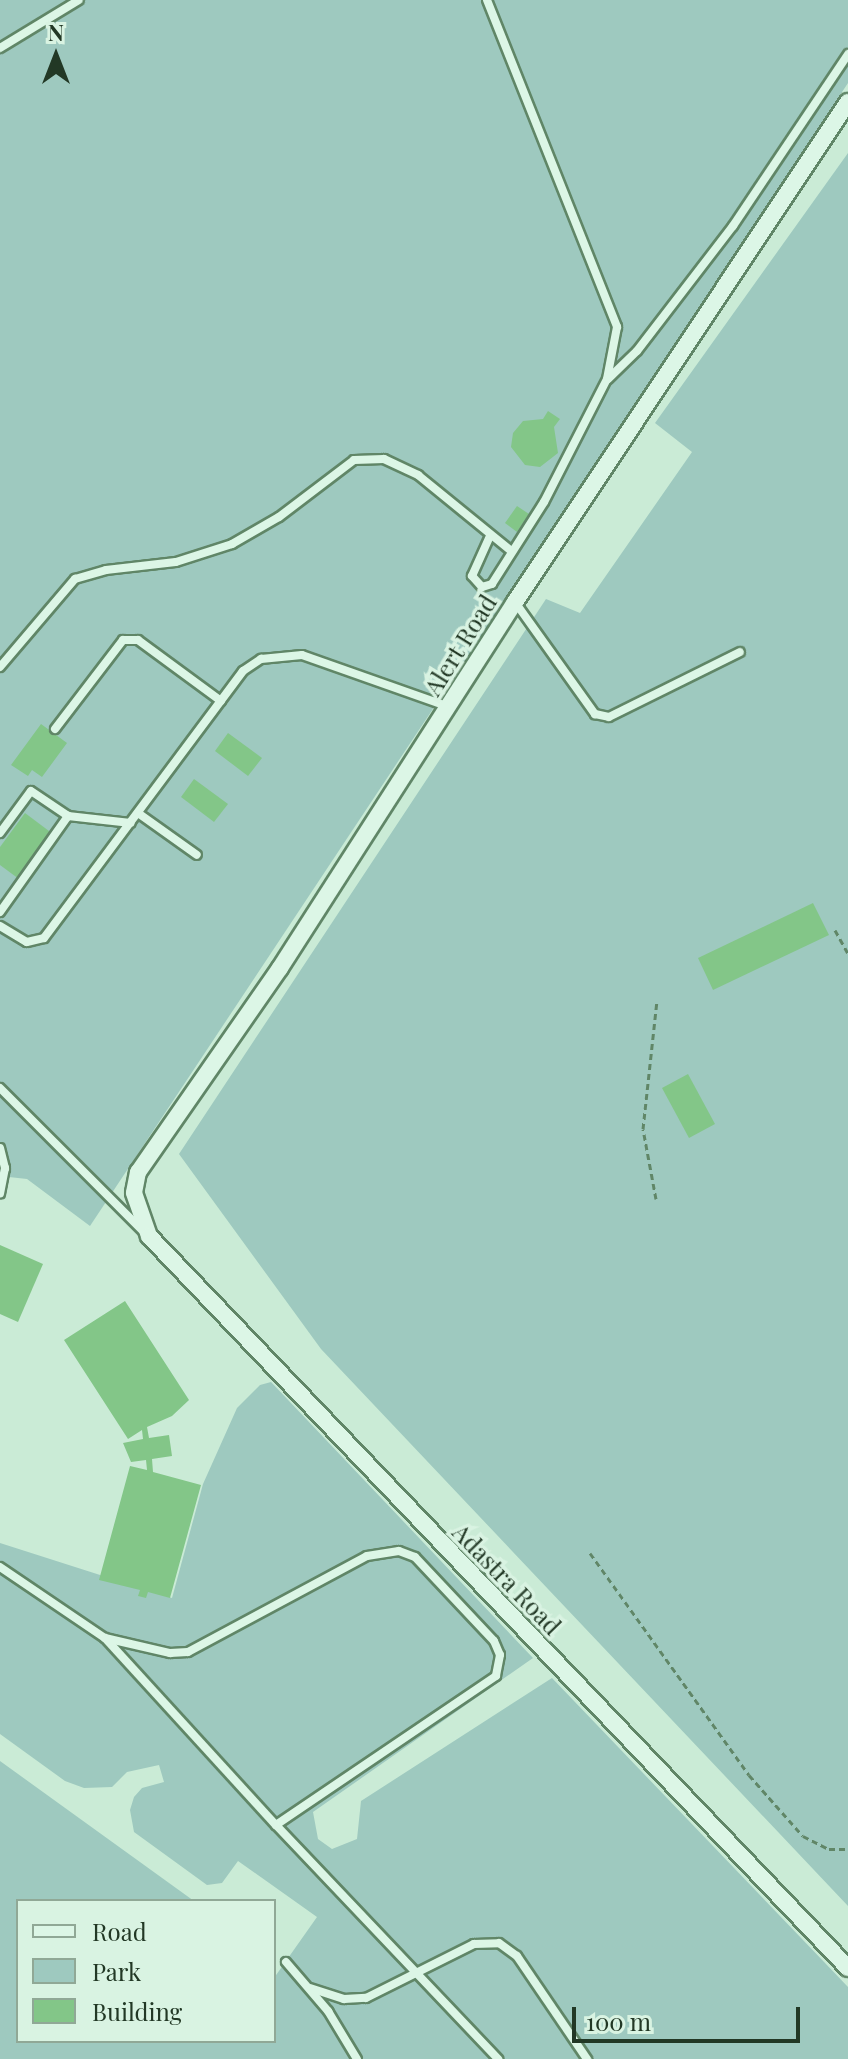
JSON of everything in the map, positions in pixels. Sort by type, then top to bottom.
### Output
[{"type":"street","name":"Alert Road","points":[[139,1218],[134,1193],[138,1172],[280,968],[515,602],[848,102]]},
{"type":"street","name":"Adastra Road","points":[[139,1218],[149,1236],[848,1968]]},
{"type":"lane","points":[[0,48],[79,0]]},
{"type":"lane","points":[[487,0],[613,311],[616,343],[607,379],[544,502],[510,550],[492,584],[477,585],[472,576],[490,536]]},
{"type":"lane","points":[[607,379],[637,351],[733,226],[848,54]]},
{"type":"lane","points":[[0,667],[75,579],[221,549],[279,517],[354,460],[384,459],[418,475],[510,550]]},
{"type":"lane","points":[[515,602],[595,714],[609,717],[740,652]]},
{"type":"lane","points":[[55,729],[123,640],[138,640],[221,701]]},
{"type":"lane","points":[[0,926],[27,942],[44,938],[243,671],[261,659],[292,654],[450,707]]},
{"type":"lane","points":[[0,833],[31,791],[68,816],[131,823]]},
{"type":"lane","points":[[138,813],[197,855]]},
{"type":"lane","points":[[0,912],[68,816]]},
{"type":"lane","points":[[0,1088],[149,1236]]},
{"type":"lane","points":[[0,1148],[5,1168],[0,1194]]},
{"type":"lane","points":[[105,1638],[153,1652],[188,1652],[367,1556],[399,1551],[415,1557],[494,1641],[500,1662],[490,1683],[276,1825]]},
{"type":"lane","points":[[0,1567],[105,1638],[276,1825],[498,2059]]},
{"type":"lane","points":[[310,1988],[354,2000],[417,1974],[474,1944],[506,1946],[587,2059]]},
{"type":"lane","points":[[286,1962],[310,1988],[357,2059]]},
{"type":"path","points":[[835,930],[848,953]]},
{"type":"path","points":[[656,1199],[643,1129],[657,1000]]},
{"type":"path","points":[[590,1553],[749,1775],[803,1836],[829,1849],[848,1849]]},
{"type":"green space","points":[[0,0],[848,0],[848,83],[90,1226],[27,1179],[0,1176]]},
{"type":"green space","points":[[848,153],[848,1906],[321,1349],[179,1154],[546,599],[580,613],[692,452],[655,423]]},
{"type":"green space","points":[[271,1382],[533,1658],[313,1812],[318,1839],[332,1849],[357,1839],[361,1801],[552,1678],[848,1987],[848,2059],[0,2059],[0,1761],[191,1899],[16,1899],[16,2043],[276,2043],[276,1975],[317,1917],[238,1861],[222,1883],[207,1885],[134,1832],[130,1810],[134,1797],[142,1788],[164,1782],[159,1765],[127,1772],[112,1787],[84,1788],[65,1781],[0,1734],[0,1543],[172,1598],[203,1484],[237,1408],[260,1385]]},
{"type":"building","points":[[548,411],[560,419],[554,427],[558,453],[540,467],[525,465],[511,447],[513,433],[523,421],[543,419]]},
{"type":"building","points":[[517,506],[529,514],[517,532],[505,523]]},
{"type":"building","points":[[41,724],[67,743],[42,777],[32,770],[28,776],[11,765]]},
{"type":"building","points":[[228,733],[262,758],[248,776],[215,751]]},
{"type":"building","points":[[194,779],[228,804],[214,822],[181,797]]},
{"type":"building","points":[[25,813],[53,834],[19,879],[0,865],[0,847]]},
{"type":"building","points":[[813,903],[829,935],[713,990],[698,958]]},
{"type":"building","points":[[688,1074],[715,1124],[689,1138],[662,1088]]},
{"type":"building","points":[[0,1245],[43,1264],[18,1322],[0,1314]]},
{"type":"building","points":[[125,1301],[189,1400],[172,1416],[147,1427],[149,1438],[169,1435],[172,1456],[152,1459],[153,1472],[201,1485],[170,1598],[148,1592],[146,1598],[138,1596],[140,1590],[99,1580],[130,1466],[147,1470],[146,1460],[131,1462],[123,1443],[143,1439],[142,1430],[128,1439],[64,1340]]}]
